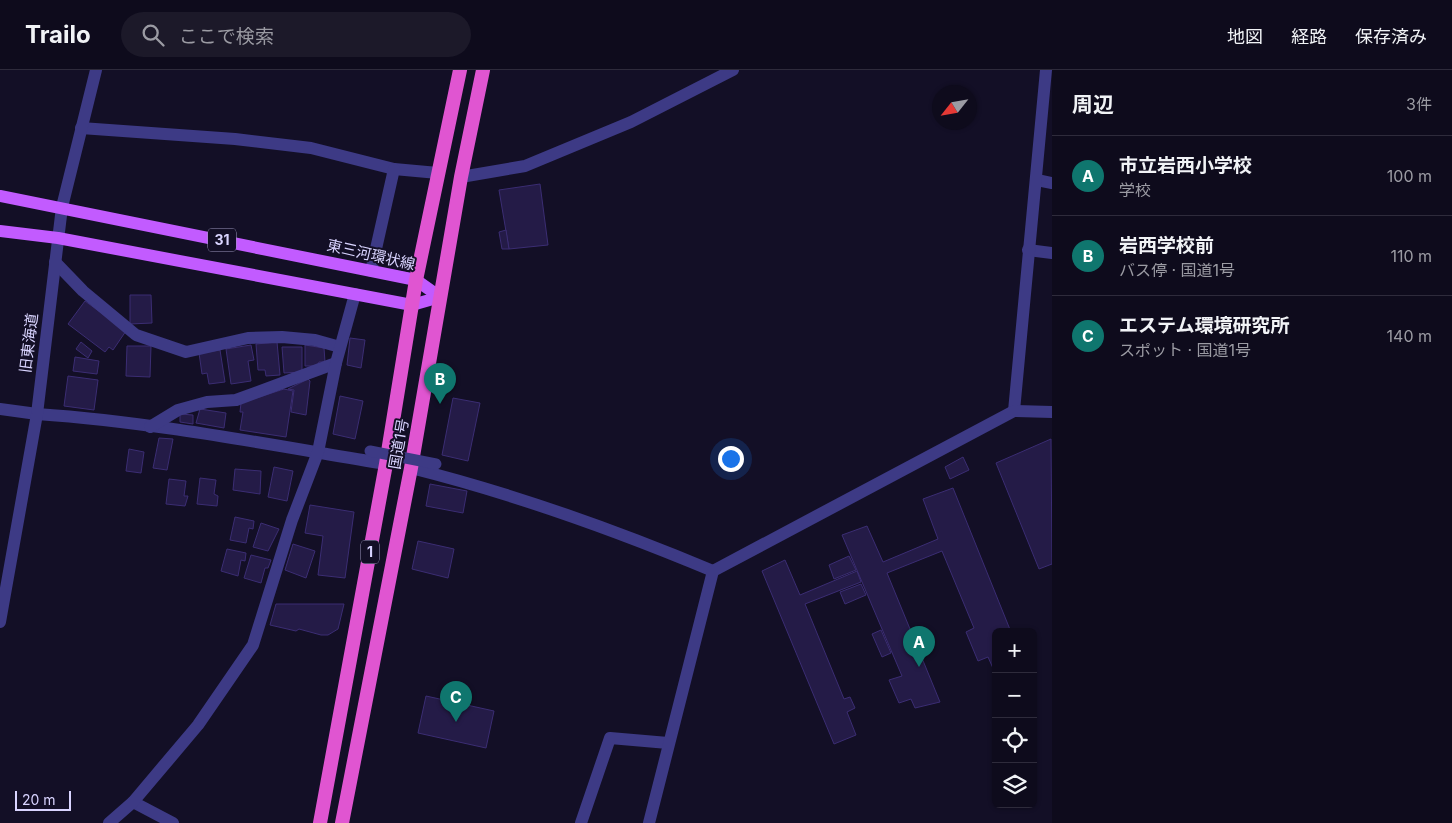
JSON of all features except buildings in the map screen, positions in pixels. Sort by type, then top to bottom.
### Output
[{"type":"highway","name":"国道1号","points":[[320,823],[386,464],[416,280],[460,70]]},
{"type":"highway","name":"国道1号","points":[[342,823],[411,468],[461,177],[483,70]]},
{"type":"main road","name":"東三河環状線","points":[[0,196],[416,280],[440,297]]},
{"type":"main road","name":"31","points":[[0,231],[58,238],[412,305],[440,297]]},
{"type":"street","name":"旧東海道","points":[[0,622],[37,414],[62,207],[96,70]]},
{"type":"street","points":[[461,177],[525,166],[630,122],[733,70]]},
{"type":"street","points":[[1014,411],[1028,250],[1047,118],[1046,70]]},
{"type":"street","points":[[82,128],[235,139],[311,148],[394,169],[438,173]]},
{"type":"street","points":[[370,271],[394,169]]},
{"type":"street","points":[[1037,180],[1052,183]]},
{"type":"street","points":[[1028,250],[1052,253]]},
{"type":"street","points":[[55,262],[83,291],[136,336],[186,352],[248,338],[315,340],[340,347]]},
{"type":"street","points":[[109,823],[133,802],[198,725],[253,645],[292,520],[318,452],[336,364],[355,294]]},
{"type":"street","points":[[150,427],[178,410],[207,402],[236,400],[336,364]]},
{"type":"street","points":[[0,409],[150,427],[386,464]]},
{"type":"street","points":[[649,823],[713,571],[1014,411],[1052,412]]},
{"type":"street","points":[[370,451],[436,464]]},
{"type":"street","points":[[411,468],[489,488],[646,543],[713,571]]},
{"type":"street","points":[[581,823],[610,738],[668,743]]},
{"type":"street","points":[[133,802],[173,823]]},
{"type":"place","name":"岩西学校前","points":[[440,404]]},
{"type":"place","name":"市立岩西小学校","points":[[919,667]]},
{"type":"place","name":"エステム環境研究所","points":[[456,722]]}]
